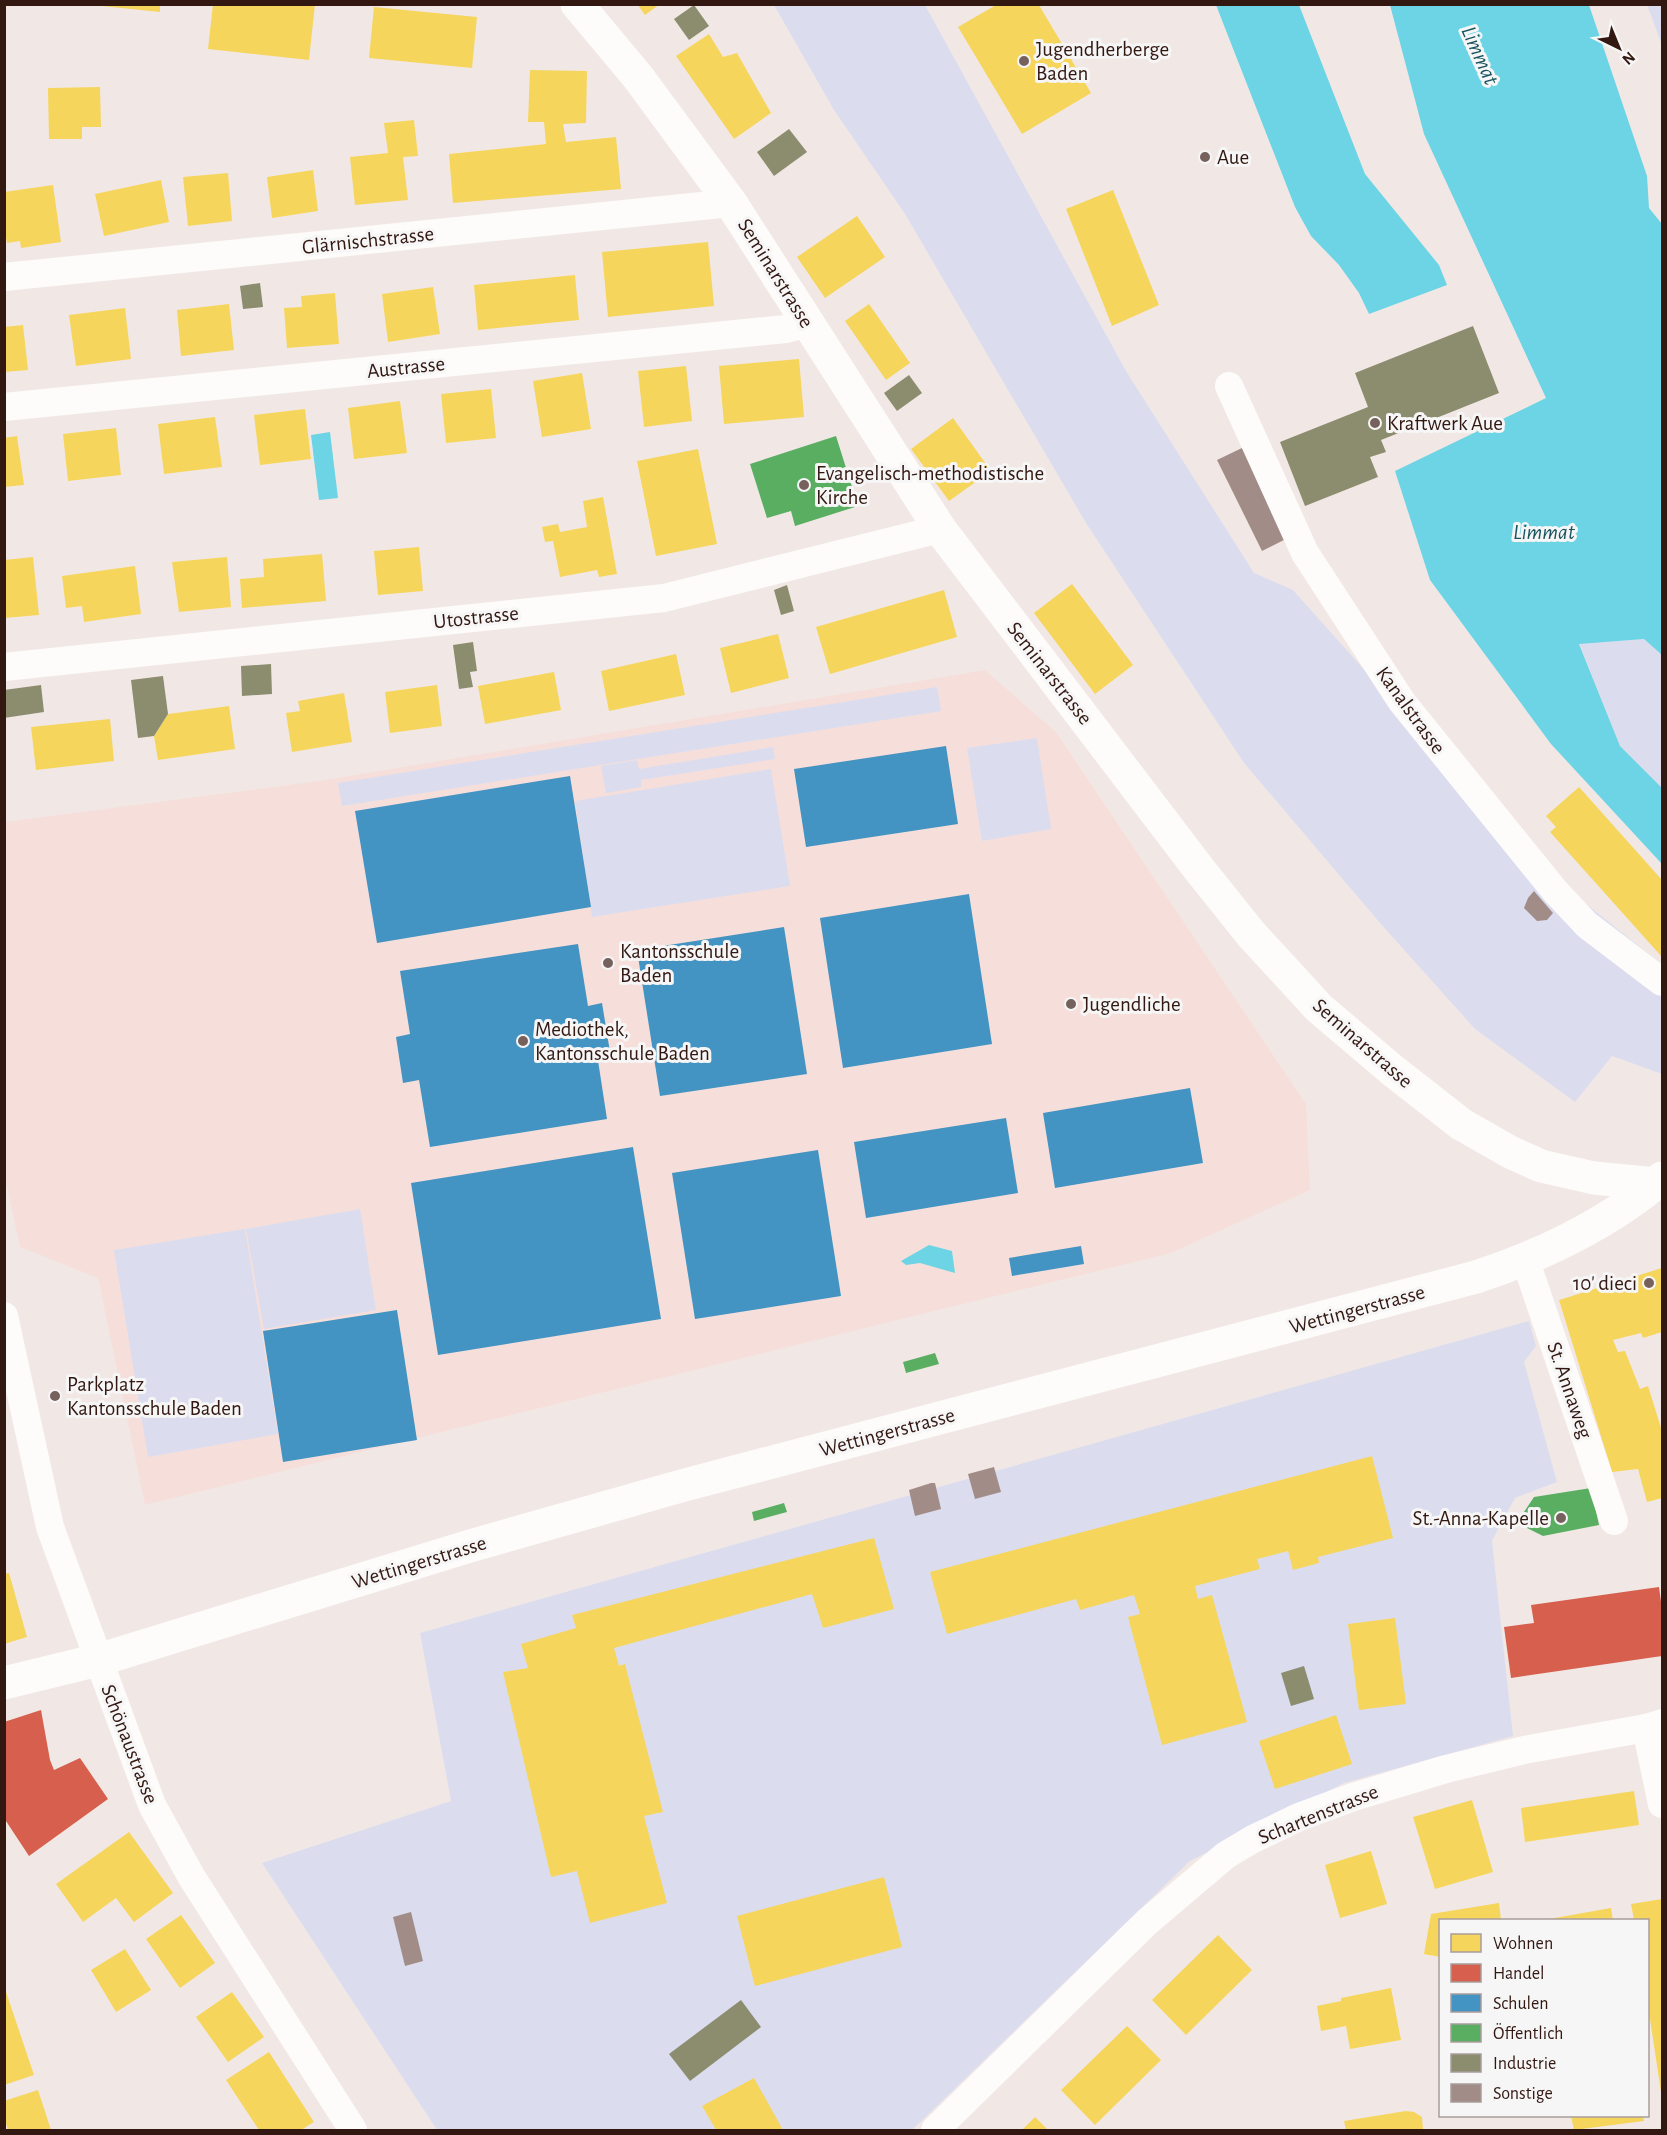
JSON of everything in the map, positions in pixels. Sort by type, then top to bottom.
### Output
[{"type":"main road","name":"Seminarstrasse","points":[[577,4],[638,77],[732,203],[940,529],[1251,934],[1319,1008],[1392,1071],[1461,1124],[1510,1152],[1541,1166],[1594,1179],[1660,1183]]},
{"type":"main road","name":"Wettingerstrasse","points":[[4,1683],[98,1659],[470,1546],[681,1486],[1442,1287],[1491,1272],[1561,1243],[1660,1183]]},
{"type":"street","name":"Glärnischstrasse","points":[[4,277],[732,203]]},
{"type":"street","name":"Austrasse","points":[[4,407],[786,329],[807,323]]},
{"type":"street","name":"Kanalstrasse","points":[[1229,386],[1305,553],[1402,702],[1555,891],[1587,925],[1662,982]]},
{"type":"street","name":"Utostrasse","points":[[4,667],[664,598],[940,529]]},
{"type":"street","name":"St. Annaweg","points":[[1525,1259],[1614,1521]]},
{"type":"street","name":"Schönaustrasse","points":[[4,1316],[50,1527],[152,1805],[191,1876],[353,2130]]},
{"type":"street","points":[[1654,1726],[1662,1804]]},
{"type":"street","name":"Schartenstrasse","points":[[935,2130],[1147,1922],[1210,1867],[1253,1839],[1320,1809],[1446,1769],[1524,1750],[1654,1726]]},
{"type":"shaded area","points":[[774,5],[925,5],[1126,371],[1254,573],[1293,590],[1435,749],[1585,903],[1662,965],[1662,1074],[1612,1056],[1575,1102],[1475,1029],[1380,923],[1244,763],[1086,523],[905,214],[834,110]]},
{"type":"shaded area","points":[[1647,5],[1662,5],[1662,45]]},
{"type":"shaded area","points":[[1644,639],[1662,655],[1662,788],[1620,746],[1579,643]]},
{"type":"shaded area","name":"Kantonsschule Baden","points":[[985,670],[1056,732],[1306,1104],[1310,1190],[1171,1253],[145,1505],[98,1278],[20,1247],[5,1178],[4,822],[319,781]]},
{"type":"shaded area","points":[[937,687],[941,711],[342,806],[338,783]]},
{"type":"shaded area","points":[[1037,738],[1051,829],[982,841],[967,748]]},
{"type":"shaded area","points":[[773,747],[775,759],[641,780],[641,787],[606,793],[601,766],[637,760],[639,769]]},
{"type":"shaded area","points":[[771,769],[790,886],[592,917],[575,801]]},
{"type":"shaded area","points":[[360,1209],[376,1310],[264,1329],[246,1229]]},
{"type":"shaded area","points":[[245,1229],[278,1434],[148,1457],[114,1250]]},
{"type":"shaded area","points":[[1529,1321],[1536,1346],[1524,1362],[1557,1482],[1515,1498],[1492,1541],[1513,1736],[1344,1783],[1190,1861],[912,2130],[437,2130],[262,1863],[451,1801],[420,1633]]},
{"type":"water","points":[[1216,5],[1299,5],[1365,174],[1439,265],[1447,285],[1369,314],[1359,293],[1339,265],[1311,236],[1295,207]]},
{"type":"water","name":"Limmat","points":[[1390,5],[1589,5],[1647,176],[1649,208],[1662,224],[1662,655],[1644,639],[1579,644],[1620,746],[1662,788],[1662,864],[1551,744],[1430,580],[1395,471],[1546,398],[1424,134]]},
{"type":"water","points":[[330,432],[338,498],[319,500],[311,435]]},
{"type":"water","points":[[929,1245],[952,1251],[955,1273],[920,1263],[906,1265],[901,1261]]},
{"type":"building: Wohnen","points":[[102,4],[160,4],[160,12],[102,6]]},
{"type":"building: Wohnen","points":[[213,4],[315,4],[309,60],[208,49]]},
{"type":"building: Wohnen","points":[[637,4],[660,4],[645,15]]},
{"type":"building: Wohnen","points":[[996,5],[1039,5],[1091,93],[1022,134],[958,27]]},
{"type":"building: Wohnen","points":[[374,7],[477,17],[472,68],[369,58]]},
{"type":"building: Wohnen","points":[[709,34],[723,57],[737,53],[771,113],[734,139],[676,56]]},
{"type":"building: Wohnen","points":[[530,70],[587,71],[586,123],[563,124],[566,142],[616,137],[621,189],[453,203],[449,154],[546,144],[544,122],[528,122]]},
{"type":"building: Wohnen","points":[[100,87],[101,127],[82,127],[82,139],[49,139],[48,88]]},
{"type":"building: Wohnen","points":[[414,120],[418,156],[403,157],[408,200],[355,205],[350,157],[388,153],[384,123]]},
{"type":"building: Wohnen","points":[[313,170],[318,211],[272,218],[267,177]]},
{"type":"building: Wohnen","points":[[228,173],[232,221],[188,226],[183,177]]},
{"type":"building: Wohnen","points":[[161,180],[169,222],[104,236],[95,194]]},
{"type":"building: Wohnen","points":[[53,185],[61,242],[21,248],[20,241],[7,243],[4,225],[4,192]]},
{"type":"building: Wohnen","points":[[1113,190],[1159,305],[1112,326],[1066,209]]},
{"type":"building: Wohnen","points":[[857,216],[885,257],[825,298],[797,257]]},
{"type":"building: Wohnen","points":[[708,242],[714,306],[608,317],[602,252]]},
{"type":"building: Wohnen","points":[[575,275],[579,320],[478,330],[474,285]]},
{"type":"building: Wohnen","points":[[433,287],[440,334],[388,342],[382,294]]},
{"type":"building: Wohnen","points":[[335,293],[339,344],[287,348],[284,308],[302,307],[301,296]]},
{"type":"building: Wohnen","points":[[229,304],[234,350],[181,356],[177,310]]},
{"type":"building: Wohnen","points":[[869,304],[910,363],[886,380],[845,321]]},
{"type":"building: Wohnen","points":[[125,308],[131,359],[76,366],[69,315]]},
{"type":"building: Wohnen","points":[[23,325],[28,370],[4,372],[4,327]]},
{"type":"building: Wohnen","points":[[799,359],[804,417],[724,424],[719,366]]},
{"type":"building: Wohnen","points":[[686,366],[692,421],[644,427],[638,371]]},
{"type":"building: Wohnen","points":[[582,373],[591,429],[542,437],[533,381]]},
{"type":"building: Wohnen","points":[[491,389],[496,438],[446,443],[441,394]]},
{"type":"building: Wohnen","points":[[400,401],[407,453],[354,459],[348,408]]},
{"type":"building: Wohnen","points":[[305,409],[311,459],[260,465],[254,415]]},
{"type":"building: Wohnen","points":[[215,417],[222,467],[164,474],[158,424]]},
{"type":"building: Wohnen","points":[[953,418],[991,471],[949,501],[911,449]]},
{"type":"building: Wohnen","points":[[116,428],[121,475],[68,481],[63,434]]},
{"type":"building: Wohnen","points":[[17,436],[24,485],[4,487],[4,438]]},
{"type":"building: Wohnen","points":[[698,449],[717,544],[656,556],[637,461]]},
{"type":"building: Wohnen","points":[[603,497],[617,574],[599,577],[597,570],[560,577],[553,541],[545,542],[542,527],[558,524],[560,532],[587,527],[583,501]]},
{"type":"building: Wohnen","points":[[419,547],[423,591],[378,595],[374,551]]},
{"type":"building: Wohnen","points":[[322,554],[326,601],[242,608],[240,579],[264,577],[263,559]]},
{"type":"building: Wohnen","points":[[33,557],[39,615],[4,618],[4,560]]},
{"type":"building: Wohnen","points":[[227,557],[231,607],[179,612],[172,562]]},
{"type":"building: Wohnen","points":[[135,566],[141,614],[84,622],[82,606],[66,608],[62,576]]},
{"type":"building: Wohnen","points":[[1072,584],[1133,665],[1095,694],[1034,613]]},
{"type":"building: Wohnen","points":[[944,590],[957,637],[830,674],[816,627]]},
{"type":"building: Wohnen","points":[[778,634],[789,678],[731,693],[720,648]]},
{"type":"building: Wohnen","points":[[676,654],[685,695],[609,711],[601,671]]},
{"type":"building: Wohnen","points":[[554,672],[561,710],[485,724],[478,686]]},
{"type":"building: Wohnen","points":[[437,685],[442,726],[390,733],[385,692]]},
{"type":"building: Wohnen","points":[[344,693],[352,742],[292,752],[286,713],[300,711],[298,701]]},
{"type":"building: Wohnen","points":[[229,706],[235,749],[158,760],[154,736],[168,714]]},
{"type":"building: Wohnen","points":[[110,719],[114,761],[36,770],[31,727]]},
{"type":"building: Wohnen","points":[[1579,787],[1662,880],[1662,957],[1550,832],[1556,827],[1546,816]]},
{"type":"building: Wohnen","points":[[1662,1268],[1662,1332],[1643,1338],[1641,1333],[1613,1340],[1618,1352],[1625,1351],[1640,1389],[1648,1386],[1662,1431],[1662,1498],[1647,1502],[1638,1469],[1612,1472],[1559,1300]]},
{"type":"building: Wohnen","points":[[1372,1456],[1393,1538],[1318,1557],[1319,1563],[1293,1570],[1288,1551],[1257,1559],[1260,1569],[1195,1586],[1198,1599],[1212,1595],[1247,1722],[1162,1745],[1128,1617],[1140,1614],[1134,1595],[1080,1610],[1076,1599],[947,1634],[930,1572]]},
{"type":"building: Wohnen","points":[[874,1538],[894,1609],[823,1628],[812,1594],[614,1648],[619,1666],[625,1664],[663,1812],[644,1816],[667,1903],[590,1923],[577,1871],[551,1877],[503,1672],[528,1668],[521,1644],[576,1628],[572,1615]]},
{"type":"building: Wohnen","points":[[9,1573],[27,1637],[4,1644],[4,1574]]},
{"type":"building: Wohnen","points":[[1395,1618],[1406,1704],[1359,1710],[1348,1624]]},
{"type":"building: Wohnen","points":[[1336,1715],[1352,1764],[1275,1789],[1259,1741]]},
{"type":"building: Wohnen","points":[[1634,1791],[1639,1825],[1525,1842],[1521,1808]]},
{"type":"building: Wohnen","points":[[1472,1800],[1493,1872],[1435,1889],[1413,1817]]},
{"type":"building: Wohnen","points":[[129,1832],[173,1893],[134,1922],[116,1898],[83,1922],[56,1884]]},
{"type":"building: Wohnen","points":[[1371,1851],[1387,1904],[1340,1918],[1325,1865]]},
{"type":"building: Wohnen","points":[[884,1877],[902,1947],[755,1986],[737,1916]]},
{"type":"building: Wohnen","points":[[1662,1899],[1661,2092],[1649,2013],[1649,1919],[1634,1919],[1631,1904]]},
{"type":"building: Wohnen","points":[[1499,1903],[1501,1919],[1439,1919],[1439,1957],[1424,1954],[1431,1914]]},
{"type":"building: Wohnen","points":[[1611,1908],[1613,1919],[1549,1919]]},
{"type":"building: Wohnen","points":[[181,1915],[215,1963],[180,1988],[146,1939]]},
{"type":"building: Wohnen","points":[[1218,1935],[1252,1970],[1186,2035],[1152,2000]]},
{"type":"building: Wohnen","points":[[125,1949],[151,1990],[116,2012],[91,1970]]},
{"type":"building: Wohnen","points":[[4,1986],[34,2075],[4,2085]]},
{"type":"building: Wohnen","points":[[1391,1988],[1401,2040],[1350,2049],[1346,2026],[1321,2031],[1317,2006],[1341,2001],[1341,1998]]},
{"type":"building: Wohnen","points":[[232,1992],[264,2037],[228,2062],[196,2017]]},
{"type":"building: Wohnen","points":[[1127,2026],[1161,2060],[1095,2125],[1061,2090]]},
{"type":"building: Wohnen","points":[[269,2052],[314,2122],[301,2130],[259,2130],[226,2080]]},
{"type":"building: Wohnen","points":[[754,2078],[783,2130],[716,2130],[702,2106]]},
{"type":"building: Wohnen","points":[[38,2090],[51,2130],[8,2130],[4,2118],[4,2101]]},
{"type":"building: Wohnen","points":[[1406,2111],[1414,2112],[1422,2117],[1423,2130],[1346,2130],[1344,2121]]},
{"type":"building: Wohnen","points":[[1035,2117],[1048,2130],[1022,2130]]},
{"type":"building: Wohnen","points":[[1571,2117],[1643,2117],[1644,2121],[1574,2130]]},
{"type":"building: Handel","points":[[1659,1587],[1662,1609],[1662,1656],[1511,1678],[1504,1627],[1534,1623],[1531,1605]]},
{"type":"building: Handel","points":[[41,1710],[54,1770],[80,1758],[108,1799],[29,1856],[4,1818],[4,1722]]},
{"type":"building: Schulen","points":[[946,746],[958,824],[806,847],[794,769]]},
{"type":"building: Schulen","points":[[570,776],[591,907],[377,943],[355,811]]},
{"type":"building: Schulen","points":[[969,894],[992,1044],[843,1068],[820,918]]},
{"type":"building: Schulen","points":[[784,927],[807,1074],[660,1096],[637,950]]},
{"type":"building: Schulen","points":[[578,944],[588,1006],[602,1003],[610,1052],[597,1054],[607,1119],[430,1147],[419,1080],[403,1083],[396,1037],[410,1034],[400,971]]},
{"type":"building: Schulen","points":[[1190,1088],[1203,1163],[1055,1188],[1043,1113]]},
{"type":"building: Schulen","points":[[1006,1118],[1018,1193],[866,1218],[854,1142]]},
{"type":"building: Schulen","points":[[633,1147],[661,1319],[438,1355],[411,1183]]},
{"type":"building: Schulen","points":[[818,1150],[841,1296],[695,1319],[672,1173]]},
{"type":"building: Schulen","points":[[1081,1246],[1084,1264],[1012,1276],[1009,1258]]},
{"type":"building: Schulen","points":[[397,1310],[417,1440],[283,1462],[263,1331]]},
{"type":"building: Öffentlich","name":"Evangelisch-methodistische Kirche","points":[[836,436],[858,506],[795,526],[791,511],[767,518],[750,464]]},
{"type":"building: Öffentlich","points":[[935,1353],[939,1364],[906,1373],[903,1362]]},
{"type":"building: Öffentlich","name":"St.-Anna-Kapelle","points":[[1591,1488],[1599,1525],[1543,1536],[1527,1528],[1524,1512],[1534,1497]]},
{"type":"building: Öffentlich","points":[[784,1503],[787,1512],[754,1521],[752,1512]]},
{"type":"building: Industrie","points":[[694,5],[709,26],[689,40],[674,19]]},
{"type":"building: Industrie","points":[[789,129],[807,152],[774,176],[757,152]]},
{"type":"building: Industrie","points":[[260,283],[263,307],[243,309],[240,286]]},
{"type":"building: Industrie","name":"Kraftwerk Aue","points":[[1473,326],[1499,393],[1381,440],[1386,452],[1370,457],[1378,477],[1305,506],[1280,442],[1368,407],[1355,373]]},
{"type":"building: Industrie","points":[[909,375],[922,393],[897,411],[884,393]]},
{"type":"building: Industrie","points":[[787,585],[794,611],[781,615],[774,590]]},
{"type":"building: Industrie","points":[[473,642],[477,671],[470,672],[473,687],[459,689],[453,645]]},
{"type":"building: Industrie","points":[[271,664],[272,694],[242,696],[241,666]]},
{"type":"building: Industrie","points":[[163,676],[168,714],[154,736],[138,738],[131,680]]},
{"type":"building: Industrie","points":[[41,685],[44,712],[4,718],[4,690]]},
{"type":"building: Industrie","points":[[1304,1666],[1314,1699],[1291,1706],[1281,1673]]},
{"type":"building: Industrie","points":[[741,2000],[761,2027],[690,2081],[669,2054]]},
{"type":"building: Sonstige","points":[[1244,447],[1290,537],[1262,551],[1217,460]]},
{"type":"building: Sonstige","points":[[1534,891],[1553,913],[1547,920],[1537,921],[1524,908]]},
{"type":"building: Sonstige","points":[[994,1467],[1001,1492],[975,1499],[968,1474]]},
{"type":"building: Sonstige","points":[[935,1483],[941,1509],[915,1516],[909,1490]]},
{"type":"building: Sonstige","points":[[411,1912],[423,1961],[405,1966],[393,1917]]},
{"type":"place","name":"Jugendherberge Baden","points":[[1024,61]]},
{"type":"place","name":"Aue","points":[[1205,157]]},
{"type":"place","name":"Kraftwerk Aue","points":[[1375,423]]},
{"type":"place","name":"Evangelisch-methodistische Kirche","points":[[804,485]]},
{"type":"place","name":"Kantonsschule Baden","points":[[608,963]]},
{"type":"place","name":"Jugendliche","points":[[1071,1004]]},
{"type":"place","name":"Mediothek, Kantonsschule Baden","points":[[523,1041]]},
{"type":"place","name":"10' dieci","points":[[1649,1283]]},
{"type":"place","name":"Parkplatz Kantonsschule Baden","points":[[55,1396]]},
{"type":"place","name":"St.-Anna-Kapelle","points":[[1561,1518]]}]
